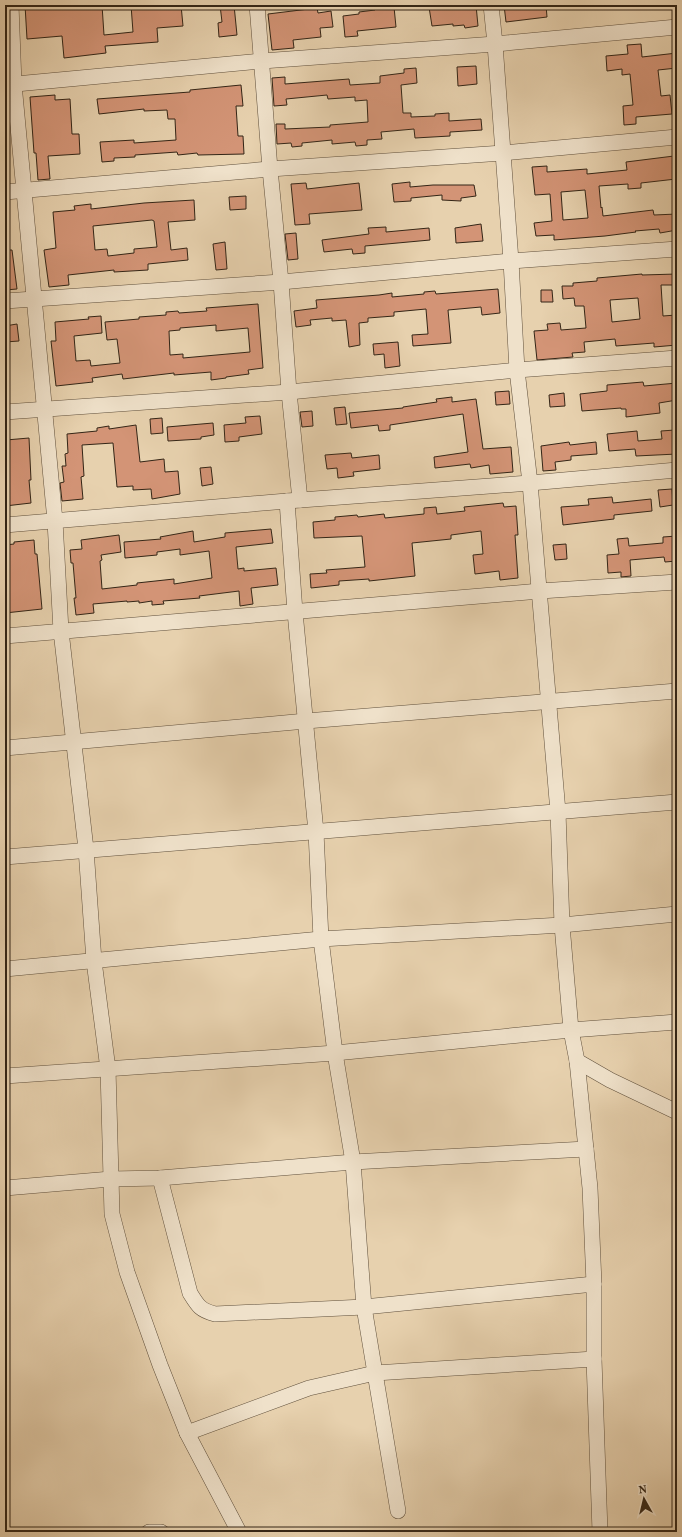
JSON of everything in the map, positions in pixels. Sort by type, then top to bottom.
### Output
[{"type":"street","points":[[11,5],[10,85],[24,191],[55,522],[61,631],[86,849],[94,961],[108,1069],[112,1214],[127,1272],[186,1433],[239,1532]]},
{"type":"street","points":[[258,5],[289,392],[295,612],[316,832],[321,939],[335,1053],[353,1162],[364,1307],[398,1511]]},
{"type":"street","points":[[491,5],[496,44],[511,261],[516,370],[530,483],[558,812],[562,925],[571,1030],[577,1062],[590,1188],[594,1284],[594,1359],[600,1532]]},
{"type":"street","points":[[10,85],[262,61],[496,44],[677,27]]},
{"type":"street","points":[[5,192],[270,169],[503,153],[677,137]]},
{"type":"street","points":[[5,301],[281,282],[511,261],[677,249]]},
{"type":"street","points":[[5,412],[289,392],[516,370],[677,358]]},
{"type":"street","points":[[5,525],[677,470]]},
{"type":"street","points":[[5,636],[540,591],[677,582]]},
{"type":"street","points":[[5,748],[306,721],[677,691]]},
{"type":"street","points":[[5,857],[86,849],[316,832],[677,802]]},
{"type":"street","points":[[5,969],[321,939],[562,925],[677,914]]},
{"type":"street","points":[[5,1076],[335,1053],[571,1030],[677,1022]]},
{"type":"street","points":[[577,1062],[610,1080],[677,1112]]},
{"type":"street","points":[[5,1188],[111,1179],[160,1178],[353,1162],[586,1149]]},
{"type":"street","points":[[160,1178],[190,1293],[196,1305],[201,1310],[215,1314],[364,1307],[594,1284]]},
{"type":"street","points":[[186,1433],[309,1388],[375,1373],[594,1359]]},
{"type":"street","points":[[149,1532],[161,1532]]},
{"type":"building","points":[[25,5],[102,5],[104,35],[133,32],[131,5],[181,5],[183,26],[157,28],[158,42],[105,46],[106,53],[64,58],[62,36],[27,39]]},
{"type":"building","points":[[220,5],[234,5],[237,35],[219,37],[218,23],[222,22]]},
{"type":"building","points":[[476,5],[478,26],[465,28],[464,25],[453,26],[453,24],[432,26],[429,7]]},
{"type":"building","points":[[504,5],[546,5],[547,17],[506,22]]},
{"type":"building","points":[[394,7],[396,27],[357,31],[358,36],[345,37],[343,16],[359,14],[359,12],[375,9]]},
{"type":"building","points":[[317,8],[318,13],[331,11],[333,27],[320,28],[321,37],[293,40],[294,48],[272,50],[268,14]]},
{"type":"building","points":[[641,44],[642,57],[677,53],[677,68],[658,70],[661,96],[670,95],[672,114],[636,117],[636,124],[624,125],[623,106],[633,105],[630,74],[622,75],[622,69],[607,71],[606,56],[628,54],[627,45]]},
{"type":"building","points":[[476,66],[477,84],[458,86],[457,67]]},
{"type":"building","points":[[416,68],[417,83],[401,85],[403,113],[411,113],[411,117],[435,116],[435,114],[449,113],[449,121],[481,119],[482,130],[450,132],[450,136],[415,138],[414,129],[381,132],[382,139],[367,140],[367,145],[356,146],[355,142],[332,144],[332,140],[302,143],[302,146],[292,147],[291,143],[277,144],[276,124],[285,124],[285,129],[330,127],[330,125],[368,122],[367,100],[355,101],[355,97],[328,99],[327,95],[286,99],[287,105],[274,106],[272,78],[285,77],[285,84],[349,79],[350,85],[380,83],[380,76],[404,73],[404,69]]},
{"type":"building","points":[[241,85],[243,106],[236,106],[238,136],[243,136],[244,154],[198,155],[197,153],[178,155],[177,152],[135,155],[135,157],[114,158],[114,161],[102,162],[100,142],[134,140],[134,143],[176,140],[175,119],[168,119],[167,110],[144,111],[144,109],[99,114],[97,99],[190,92],[190,90]]},
{"type":"building","points":[[55,95],[55,100],[70,99],[72,134],[79,134],[80,154],[48,156],[50,179],[38,180],[36,153],[34,153],[30,97]]},
{"type":"building","points":[[674,156],[676,179],[641,183],[641,188],[628,189],[628,184],[599,186],[603,216],[653,210],[654,215],[677,214],[677,230],[660,233],[659,229],[605,236],[554,240],[554,235],[536,236],[534,223],[552,221],[550,194],[535,195],[532,167],[547,166],[547,172],[587,169],[587,174],[627,170],[626,162]],"holes":[[[585,190],[588,218],[563,220],[561,192]]]},
{"type":"building","points":[[410,182],[410,187],[433,185],[474,185],[476,196],[461,198],[461,201],[442,200],[442,195],[411,198],[411,201],[394,202],[392,184]]},
{"type":"building","points":[[306,183],[307,189],[359,183],[362,210],[309,214],[310,224],[295,225],[291,184]]},
{"type":"building","points":[[246,196],[246,209],[230,210],[229,197]]},
{"type":"building","points":[[194,200],[195,220],[168,222],[171,250],[187,248],[188,260],[148,264],[148,270],[114,272],[114,270],[68,275],[69,285],[49,287],[44,250],[56,248],[53,212],[75,210],[74,206],[91,204],[91,209],[144,203]],"holes":[[[154,221],[157,247],[134,249],[134,253],[108,256],[107,249],[95,250],[93,226]]]},
{"type":"building","points":[[481,224],[483,241],[456,243],[455,228]]},
{"type":"building","points":[[386,227],[386,232],[429,228],[430,240],[365,246],[365,253],[353,254],[352,249],[324,252],[322,240],[369,234],[368,228]]},
{"type":"building","points":[[296,233],[298,259],[288,260],[285,234]]},
{"type":"building","points":[[225,242],[227,269],[216,270],[213,244]]},
{"type":"building","points":[[5,250],[12,250],[17,289],[5,290]]},
{"type":"building","points":[[642,274],[677,274],[677,285],[661,285],[663,316],[676,315],[677,345],[654,347],[654,343],[616,346],[615,339],[584,342],[585,352],[572,353],[573,357],[537,360],[534,331],[548,330],[547,324],[560,323],[561,330],[586,328],[584,306],[575,306],[574,298],[563,299],[562,286],[573,286],[573,283],[597,281],[597,278]],"holes":[[[638,298],[640,319],[612,322],[610,300]]]},
{"type":"building","points":[[498,289],[500,313],[482,315],[481,307],[448,310],[451,343],[413,346],[412,335],[428,334],[426,309],[394,312],[394,316],[368,318],[368,322],[359,323],[360,345],[349,347],[346,320],[332,321],[332,318],[310,320],[311,325],[296,327],[294,311],[317,308],[316,300],[392,293],[392,297],[424,294],[424,292],[435,291],[436,294]]},
{"type":"building","points":[[541,290],[552,290],[553,302],[541,302]]},
{"type":"building","points":[[258,304],[263,368],[248,370],[249,374],[211,380],[211,372],[174,375],[174,373],[123,379],[122,374],[92,378],[93,382],[56,386],[51,341],[56,341],[55,322],[89,319],[88,317],[101,316],[102,333],[74,336],[76,361],[90,360],[91,366],[120,363],[117,339],[107,340],[105,322],[166,315],[166,312],[178,311],[179,313],[207,311],[206,308]],"holes":[[[216,325],[216,331],[248,328],[250,352],[183,358],[183,354],[170,355],[169,331],[180,330],[180,328]]]},
{"type":"building","points":[[17,324],[19,341],[5,342],[5,326]]},
{"type":"building","points":[[398,342],[400,366],[385,368],[384,354],[374,355],[373,344]]},
{"type":"building","points":[[643,382],[644,386],[677,383],[677,400],[659,403],[660,413],[626,417],[626,409],[621,408],[582,411],[580,394],[607,391],[607,385]]},
{"type":"building","points":[[509,391],[510,404],[496,405],[495,392]]},
{"type":"building","points":[[564,393],[565,406],[550,407],[549,395]]},
{"type":"building","points":[[452,397],[452,402],[476,399],[483,449],[511,447],[513,472],[490,474],[489,465],[471,468],[470,464],[435,468],[434,457],[468,452],[463,414],[390,425],[390,430],[379,431],[378,425],[351,428],[349,413],[403,408],[437,402],[436,399]]},
{"type":"building","points":[[345,407],[347,424],[336,425],[334,408]]},
{"type":"building","points":[[312,411],[313,426],[302,427],[300,412]]},
{"type":"building","points":[[260,416],[262,434],[239,437],[239,441],[225,442],[224,425],[246,423],[245,417]]},
{"type":"building","points":[[162,418],[163,433],[151,434],[150,419]]},
{"type":"building","points":[[213,423],[214,435],[201,437],[201,439],[168,441],[167,427]]},
{"type":"building","points":[[136,425],[140,462],[164,459],[165,472],[178,471],[180,494],[152,499],[151,489],[133,490],[133,486],[117,487],[113,443],[82,445],[84,476],[81,477],[83,499],[62,501],[60,483],[64,482],[62,466],[66,466],[65,454],[68,453],[67,434],[97,431],[97,428],[109,426],[109,429]]},
{"type":"building","points":[[675,430],[677,454],[636,456],[635,449],[609,451],[607,434],[637,431],[638,441],[662,439],[661,431]]},
{"type":"building","points":[[29,438],[31,480],[29,480],[31,503],[5,506],[5,487],[8,487],[6,473],[9,473],[6,440]]},
{"type":"building","points":[[569,442],[570,445],[596,442],[597,454],[571,456],[571,460],[555,462],[556,470],[543,471],[541,446]]},
{"type":"building","points":[[351,453],[352,458],[379,455],[380,469],[353,472],[354,476],[338,478],[337,468],[327,469],[325,455]]},
{"type":"building","points":[[211,467],[213,484],[202,486],[200,468]]},
{"type":"building","points":[[672,489],[673,505],[660,507],[658,490]]},
{"type":"building","points":[[612,497],[613,503],[651,499],[652,511],[614,515],[614,519],[563,525],[561,507],[589,505],[588,499]]},
{"type":"building","points":[[503,503],[504,507],[516,506],[518,535],[515,535],[518,578],[500,580],[499,571],[475,574],[473,555],[483,554],[481,531],[451,535],[451,539],[412,543],[415,576],[369,581],[369,579],[339,581],[339,585],[311,588],[310,574],[327,573],[326,570],[365,567],[362,536],[314,538],[313,522],[335,520],[335,517],[357,515],[358,517],[384,514],[385,518],[424,514],[424,508],[436,507],[437,514],[465,511],[464,507]]},
{"type":"building","points":[[271,529],[273,543],[236,547],[238,569],[244,568],[244,571],[276,568],[278,585],[251,588],[253,604],[240,606],[239,591],[199,596],[200,598],[163,601],[164,604],[152,605],[152,601],[139,603],[139,601],[127,601],[93,604],[94,613],[76,615],[73,563],[71,563],[70,550],[82,549],[81,540],[119,535],[121,552],[101,555],[102,589],[174,579],[174,584],[212,578],[209,551],[180,555],[180,549],[157,552],[157,555],[125,558],[124,542],[161,539],[160,537],[193,531],[194,542],[225,537],[225,533]]},
{"type":"building","points":[[677,536],[677,561],[665,562],[664,557],[630,560],[631,576],[621,577],[621,572],[608,573],[607,555],[619,554],[617,539],[628,538],[629,546],[663,543],[663,537]]},
{"type":"building","points":[[34,540],[35,554],[37,554],[42,609],[5,613],[5,545],[14,544],[14,542]]},
{"type":"building","points":[[566,544],[567,559],[555,560],[553,545]]}]
